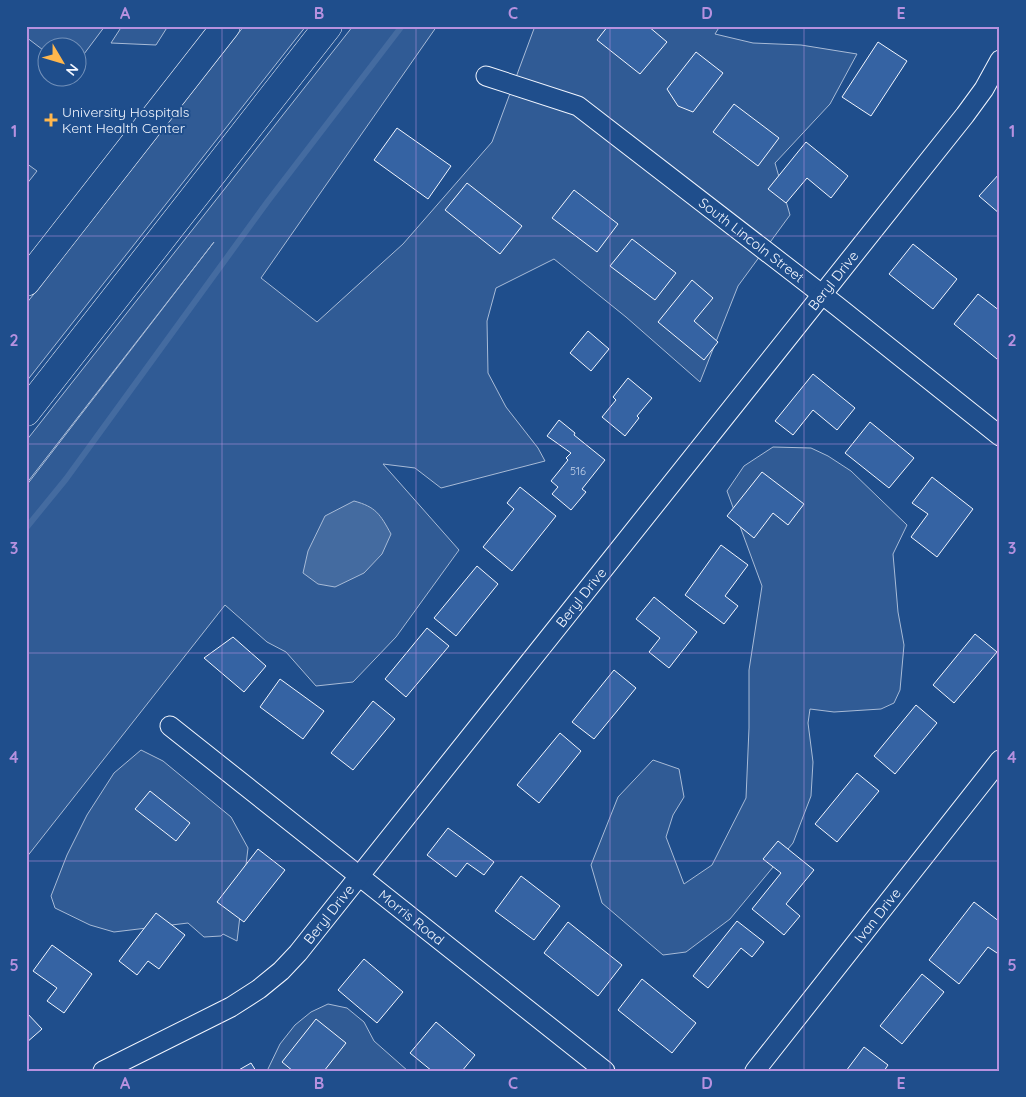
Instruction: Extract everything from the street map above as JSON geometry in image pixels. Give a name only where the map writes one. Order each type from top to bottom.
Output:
[{"type":"main road","points":[[26,282],[226,26]]},
{"type":"main road","points":[[26,412],[328,26]]},
{"type":"street","name":"Beryl Drive","points":[[103,1071],[231,1007],[259,989],[281,971],[298,953],[965,115],[984,89],[1000,60]]},
{"type":"street","name":"South Lincoln Street","points":[[486,76],[578,106],[823,295],[1000,436]]},
{"type":"street","name":"Morris Road","points":[[170,726],[605,1071]]},
{"type":"street","name":"Ivan Drive","points":[[755,1071],[1000,760]]},
{"type":"shaded area","points":[[26,26],[105,26],[88,49],[88,38],[38,38],[38,46],[26,37]]},
{"type":"shaded area","points":[[122,26],[168,26],[156,45],[111,43]]},
{"type":"shaded area","points":[[244,26],[306,26],[26,382],[26,304]]},
{"type":"shaded area","points":[[353,26],[437,26],[261,278],[317,322],[403,244],[492,142],[535,26],[720,26],[715,34],[753,43],[801,45],[857,54],[830,104],[775,163],[790,215],[738,286],[700,382],[626,317],[554,259],[496,288],[487,321],[488,373],[506,407],[538,448],[545,461],[441,488],[415,468],[383,464],[459,550],[396,637],[353,682],[316,686],[286,652],[267,642],[225,605],[26,858],[26,486],[214,242],[26,484],[26,441]]},
{"type":"shaded area","points":[[26,163],[37,171],[26,185]]},
{"type":"shaded area","points":[[773,447],[811,448],[828,456],[851,471],[907,525],[893,554],[898,612],[904,645],[900,690],[894,703],[881,709],[834,712],[810,709],[808,723],[813,762],[811,796],[793,843],[730,919],[686,952],[663,955],[602,903],[591,865],[618,797],[653,760],[679,769],[684,797],[673,815],[666,837],[684,884],[712,865],[746,798],[749,670],[762,586],[727,491],[744,466]]},
{"type":"shaded area","points":[[354,501],[368,506],[377,512],[391,534],[382,554],[364,573],[335,587],[318,584],[303,573],[308,551],[325,516]]},
{"type":"shaded area","points":[[141,750],[163,761],[231,817],[248,848],[237,941],[223,934],[221,936],[204,937],[188,923],[114,932],[90,925],[55,908],[51,896],[67,855],[87,815],[114,773]]},
{"type":"shaded area","points":[[328,1004],[347,1008],[364,1022],[374,1041],[408,1071],[267,1071],[280,1044],[295,1025],[311,1012]]},
{"type":"building","points":[[608,26],[648,26],[667,42],[640,74],[597,40]]},
{"type":"building","points":[[878,42],[907,61],[871,116],[842,97]]},
{"type":"building","points":[[696,52],[723,73],[693,112],[678,106],[667,89]]},
{"type":"building","points":[[734,104],[779,138],[758,166],[713,132]]},
{"type":"building","points":[[397,128],[451,166],[428,199],[374,160]]},
{"type":"building","points":[[806,142],[848,176],[831,198],[807,178],[786,203],[768,189]]},
{"type":"building","points":[[1000,173],[1000,214],[979,196]]},
{"type":"building","points":[[467,183],[522,226],[500,254],[445,210]]},
{"type":"building","points":[[574,190],[618,224],[597,252],[552,218]]},
{"type":"building","points":[[632,239],[676,273],[655,300],[610,266]]},
{"type":"building","points":[[913,244],[957,279],[933,309],[889,274]]},
{"type":"building","points":[[692,280],[713,298],[694,321],[718,342],[704,360],[658,322]]},
{"type":"building","points":[[978,294],[1000,311],[1000,357],[997,359],[954,324]]},
{"type":"building","points":[[588,331],[609,349],[591,371],[570,353]]},
{"type":"building","points":[[813,374],[855,408],[837,430],[813,410],[793,435],[775,421]]},
{"type":"building","points":[[628,378],[652,398],[637,416],[639,418],[625,436],[602,417],[616,400],[613,397]]},
{"type":"building","points":[[559,420],[605,460],[582,489],[586,492],[571,510],[552,494],[558,487],[551,481],[568,460],[566,458],[571,453],[547,436]]},
{"type":"building","points":[[870,422],[914,458],[889,488],[845,453]]},
{"type":"building","points":[[762,472],[804,504],[788,525],[773,513],[754,538],[727,516]]},
{"type":"building","points":[[932,477],[973,509],[937,557],[911,537],[928,514],[912,503]]},
{"type":"building","points":[[520,487],[556,516],[512,571],[483,547],[514,509],[507,503]]},
{"type":"building","points":[[721,545],[748,565],[725,596],[738,606],[724,624],[685,595]]},
{"type":"building","points":[[477,566],[498,584],[456,636],[434,618]]},
{"type":"building","points":[[654,597],[697,632],[669,668],[649,652],[660,638],[636,619]]},
{"type":"building","points":[[427,628],[449,646],[406,697],[385,679]]},
{"type":"building","points":[[975,634],[997,652],[954,703],[933,685]]},
{"type":"building","points":[[233,637],[266,666],[244,692],[204,658]]},
{"type":"building","points":[[614,670],[636,688],[594,739],[572,722]]},
{"type":"building","points":[[280,679],[324,711],[303,739],[260,707]]},
{"type":"building","points":[[373,701],[395,719],[353,770],[331,753]]},
{"type":"building","points":[[916,705],[937,723],[895,774],[874,756]]},
{"type":"building","points":[[560,733],[581,751],[539,803],[517,785]]},
{"type":"building","points":[[857,773],[879,791],[837,842],[815,824]]},
{"type":"building","points":[[150,791],[190,823],[176,841],[135,809]]},
{"type":"building","points":[[448,828],[494,862],[484,875],[467,863],[456,877],[427,855]]},
{"type":"building","points":[[778,841],[814,870],[786,904],[800,916],[784,935],[752,909],[781,873],[763,859]]},
{"type":"building","points":[[258,849],[285,870],[244,922],[217,902]]},
{"type":"building","points":[[521,876],[560,906],[534,940],[495,911]]},
{"type":"building","points":[[974,902],[1000,922],[1000,955],[988,947],[959,984],[929,960]]},
{"type":"building","points":[[156,913],[185,935],[159,969],[148,961],[137,975],[119,961]]},
{"type":"building","points":[[737,921],[764,942],[752,957],[741,948],[708,988],[693,976]]},
{"type":"building","points":[[568,922],[622,965],[598,996],[544,953]]},
{"type":"building","points":[[52,945],[92,974],[64,1013],[47,1001],[57,988],[33,971]]},
{"type":"building","points":[[364,959],[403,992],[377,1023],[338,990]]},
{"type":"building","points":[[922,974],[944,992],[902,1044],[880,1026]]},
{"type":"building","points":[[642,979],[696,1023],[672,1053],[618,1010]]},
{"type":"building","points":[[26,1012],[42,1029],[26,1043]]},
{"type":"building","points":[[316,1019],[346,1043],[324,1071],[293,1071],[282,1062]]},
{"type":"building","points":[[436,1022],[475,1055],[462,1071],[432,1071],[410,1053]]},
{"type":"building","points":[[864,1047],[888,1065],[884,1071],[846,1071]]},
{"type":"building","points":[[251,1063],[256,1071],[237,1071]]},
{"type":"waterway","points":[[26,528],[66,479],[268,201],[402,26]]},
{"type":"place","name":"University Hospitals Kent Health Center","points":[[51,120]]}]
